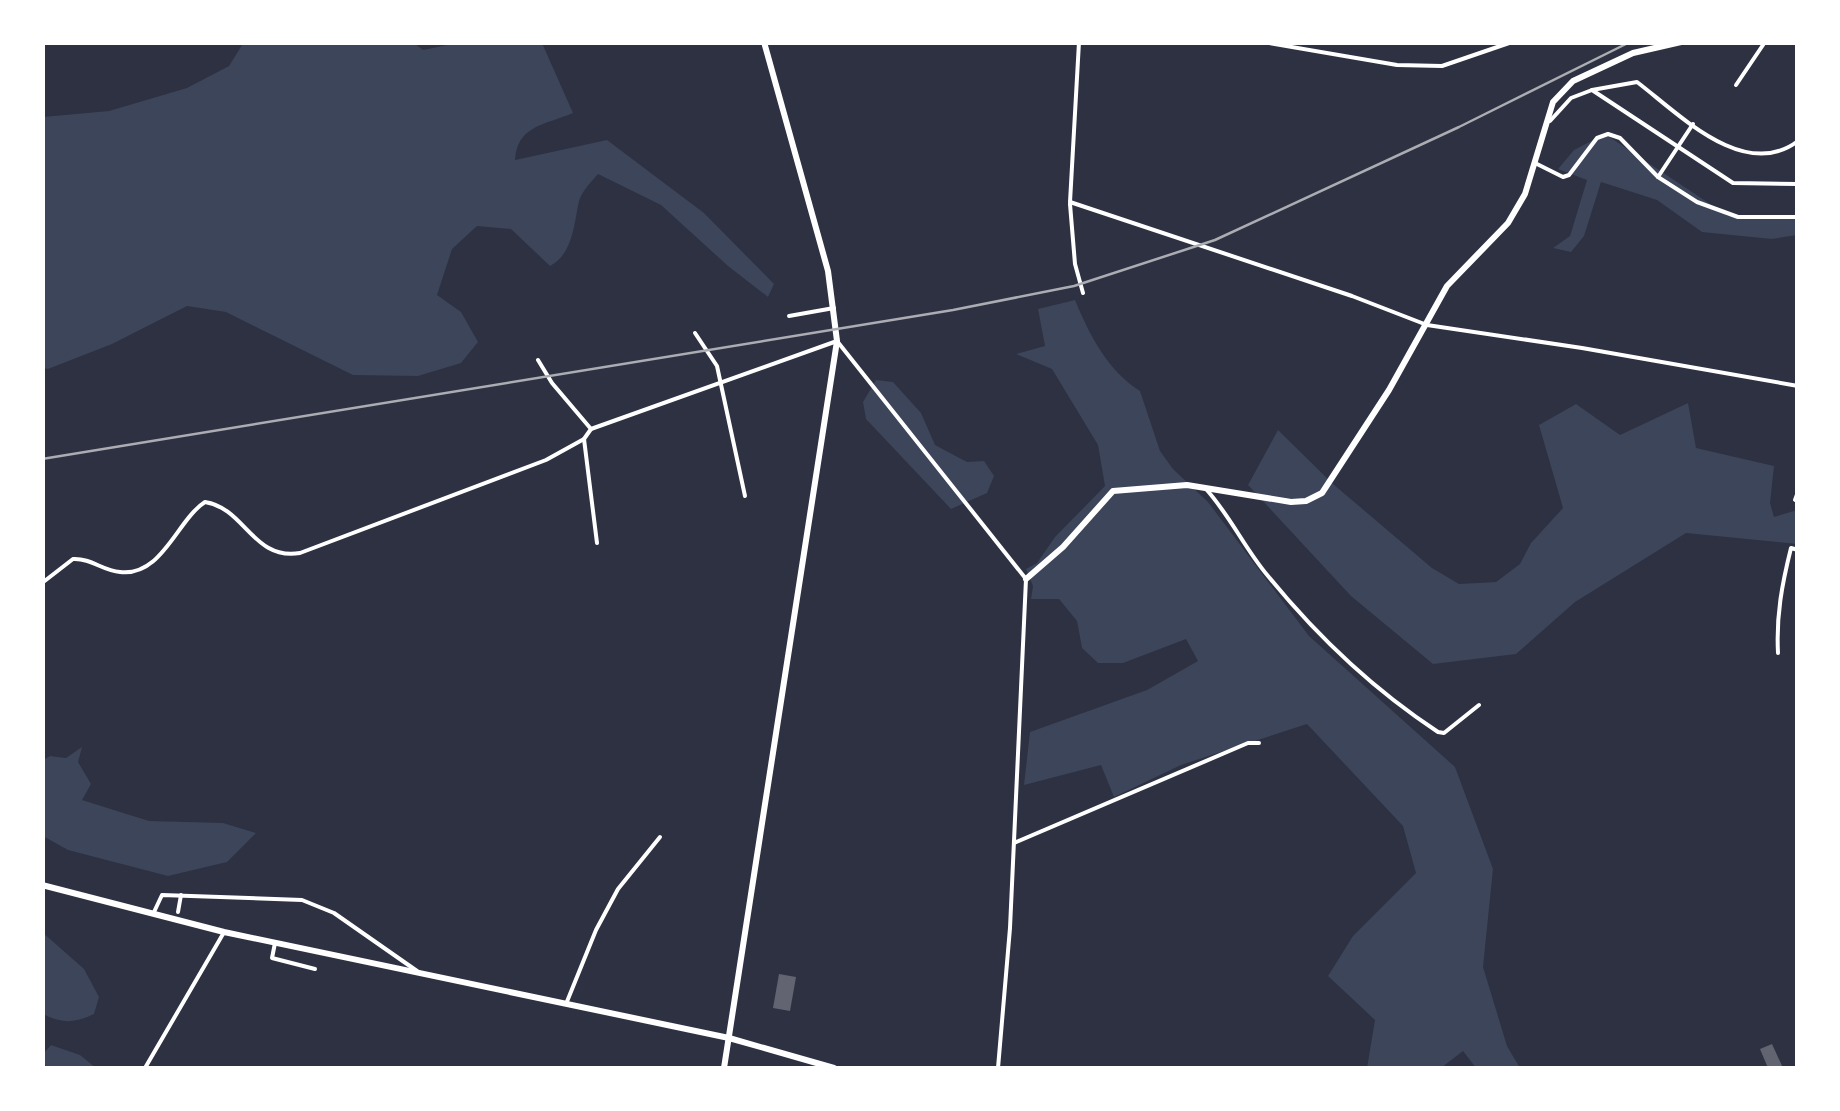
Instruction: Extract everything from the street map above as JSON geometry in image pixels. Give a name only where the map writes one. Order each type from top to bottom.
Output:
[{"type":"main road","points":[[724,1068],[837,341],[828,271],[764,42]]},
{"type":"main road","points":[[1026,580],[1063,547],[1113,491],[1187,485],[1291,502],[1319,496],[1333,480],[1447,286],[1508,223],[1525,194],[1553,102],[1573,81],[1633,53],[1681,42]]},
{"type":"main road","points":[[42,886],[224,932],[730,1038],[834,1068]]},
{"type":"street","points":[[1079,42],[1070,202],[1075,264],[1083,293]]},
{"type":"street","points":[[1263,42],[1397,65],[1442,66],[1512,42]]},
{"type":"street","points":[[1736,86],[1765,42]]},
{"type":"street","points":[[1546,124],[1571,98],[1638,82],[1718,141],[1757,154],[1779,152],[1798,141]]},
{"type":"street","points":[[1592,90],[1733,183],[1798,184]]},
{"type":"street","points":[[1658,177],[1693,124]]},
{"type":"street","points":[[1536,164],[1563,177],[1569,175],[1597,138],[1608,134],[1620,138],[1658,177],[1697,202],[1738,218],[1798,216]]},
{"type":"street","points":[[1070,202],[1427,325],[1798,386]]},
{"type":"street","points":[[790,316],[835,308]]},
{"type":"street","points":[[695,332],[717,366],[745,496]]},
{"type":"street","points":[[42,583],[73,559],[117,572],[145,566],[205,502],[224,510],[261,545],[274,552],[300,553],[492,482],[584,440],[592,428],[837,341],[1026,580],[1014,843],[998,1068]]},
{"type":"street","points":[[538,360],[552,383],[592,428]]},
{"type":"street","points":[[584,440],[597,544]]},
{"type":"street","points":[[1204,487],[1238,528],[1268,576],[1389,699],[1438,732],[1448,730],[1479,705]]},
{"type":"street","points":[[1795,500],[1798,492]]},
{"type":"street","points":[[1778,653],[1776,616],[1780,591],[1790,548],[1798,550]]},
{"type":"street","points":[[1014,843],[1248,744],[1259,743]]},
{"type":"street","points":[[566,1004],[596,930],[618,889],[660,837]]},
{"type":"street","points":[[178,912],[181,895]]},
{"type":"street","points":[[153,914],[159,896],[302,900],[334,913],[426,975]]},
{"type":"street","points":[[146,1068],[224,932]]},
{"type":"street","points":[[275,943],[272,958],[315,969]]},
{"type":"shaded area","points":[[237,43],[414,43],[423,50],[457,43],[542,43],[573,113],[527,133],[515,160],[607,140],[704,213],[774,284],[768,297],[661,205],[598,174],[580,197],[564,254],[550,266],[511,229],[477,226],[452,249],[437,295],[461,312],[478,342],[461,363],[418,376],[353,375],[226,312],[187,306],[112,344],[43,368],[43,117],[109,111],[187,88],[229,66],[242,45]]},
{"type":"shaded area","points":[[1605,134],[1728,216],[1797,219],[1797,235],[1772,239],[1702,232],[1657,200],[1601,182],[1584,236],[1571,252],[1553,248],[1570,236],[1587,180],[1558,169],[1574,150]]},
{"type":"shaded area","points":[[1075,300],[1101,351],[1118,373],[1140,391],[1160,451],[1173,469],[1208,502],[1309,636],[1455,767],[1493,869],[1483,967],[1507,1046],[1520,1068],[1476,1068],[1463,1051],[1441,1068],[1367,1068],[1375,1020],[1328,976],[1353,936],[1416,873],[1403,826],[1307,724],[1181,765],[1114,797],[1101,765],[1024,785],[1030,732],[1147,690],[1198,661],[1186,639],[1123,663],[1098,663],[1082,648],[1077,621],[1059,599],[1031,599],[1033,586],[1026,569],[1037,563],[1055,537],[1105,486],[1098,445],[1052,369],[1016,354],[1045,346],[1038,309]]},
{"type":"shaded area","points":[[876,380],[893,382],[921,413],[935,445],[967,462],[984,461],[994,476],[987,493],[951,509],[866,419],[863,402]]},
{"type":"shaded area","points":[[1688,403],[1696,448],[1774,466],[1770,503],[1774,517],[1797,510],[1797,544],[1686,533],[1575,602],[1516,654],[1433,664],[1351,596],[1248,485],[1278,430],[1333,484],[1432,568],[1459,584],[1496,582],[1520,564],[1531,543],[1563,508],[1539,425],[1576,404],[1620,435]]},
{"type":"shaded area","points":[[82,747],[78,762],[91,784],[82,800],[149,821],[223,823],[256,833],[227,862],[168,876],[68,850],[43,836],[43,760],[50,756],[66,758]]},
{"type":"shaded area","points":[[42,932],[84,969],[99,997],[94,1014],[68,1021],[43,1014]]},
{"type":"shaded area","points":[[51,1045],[80,1055],[96,1068],[46,1068],[43,1054]]},
{"type":"building","points":[[779,974],[796,977],[790,1011],[773,1008]]},
{"type":"building","points":[[1772,1044],[1783,1068],[1768,1068],[1760,1049]]},
{"type":"railway","points":[[42,459],[953,310],[1074,286],[1215,240],[1459,127],[1630,42]]}]
